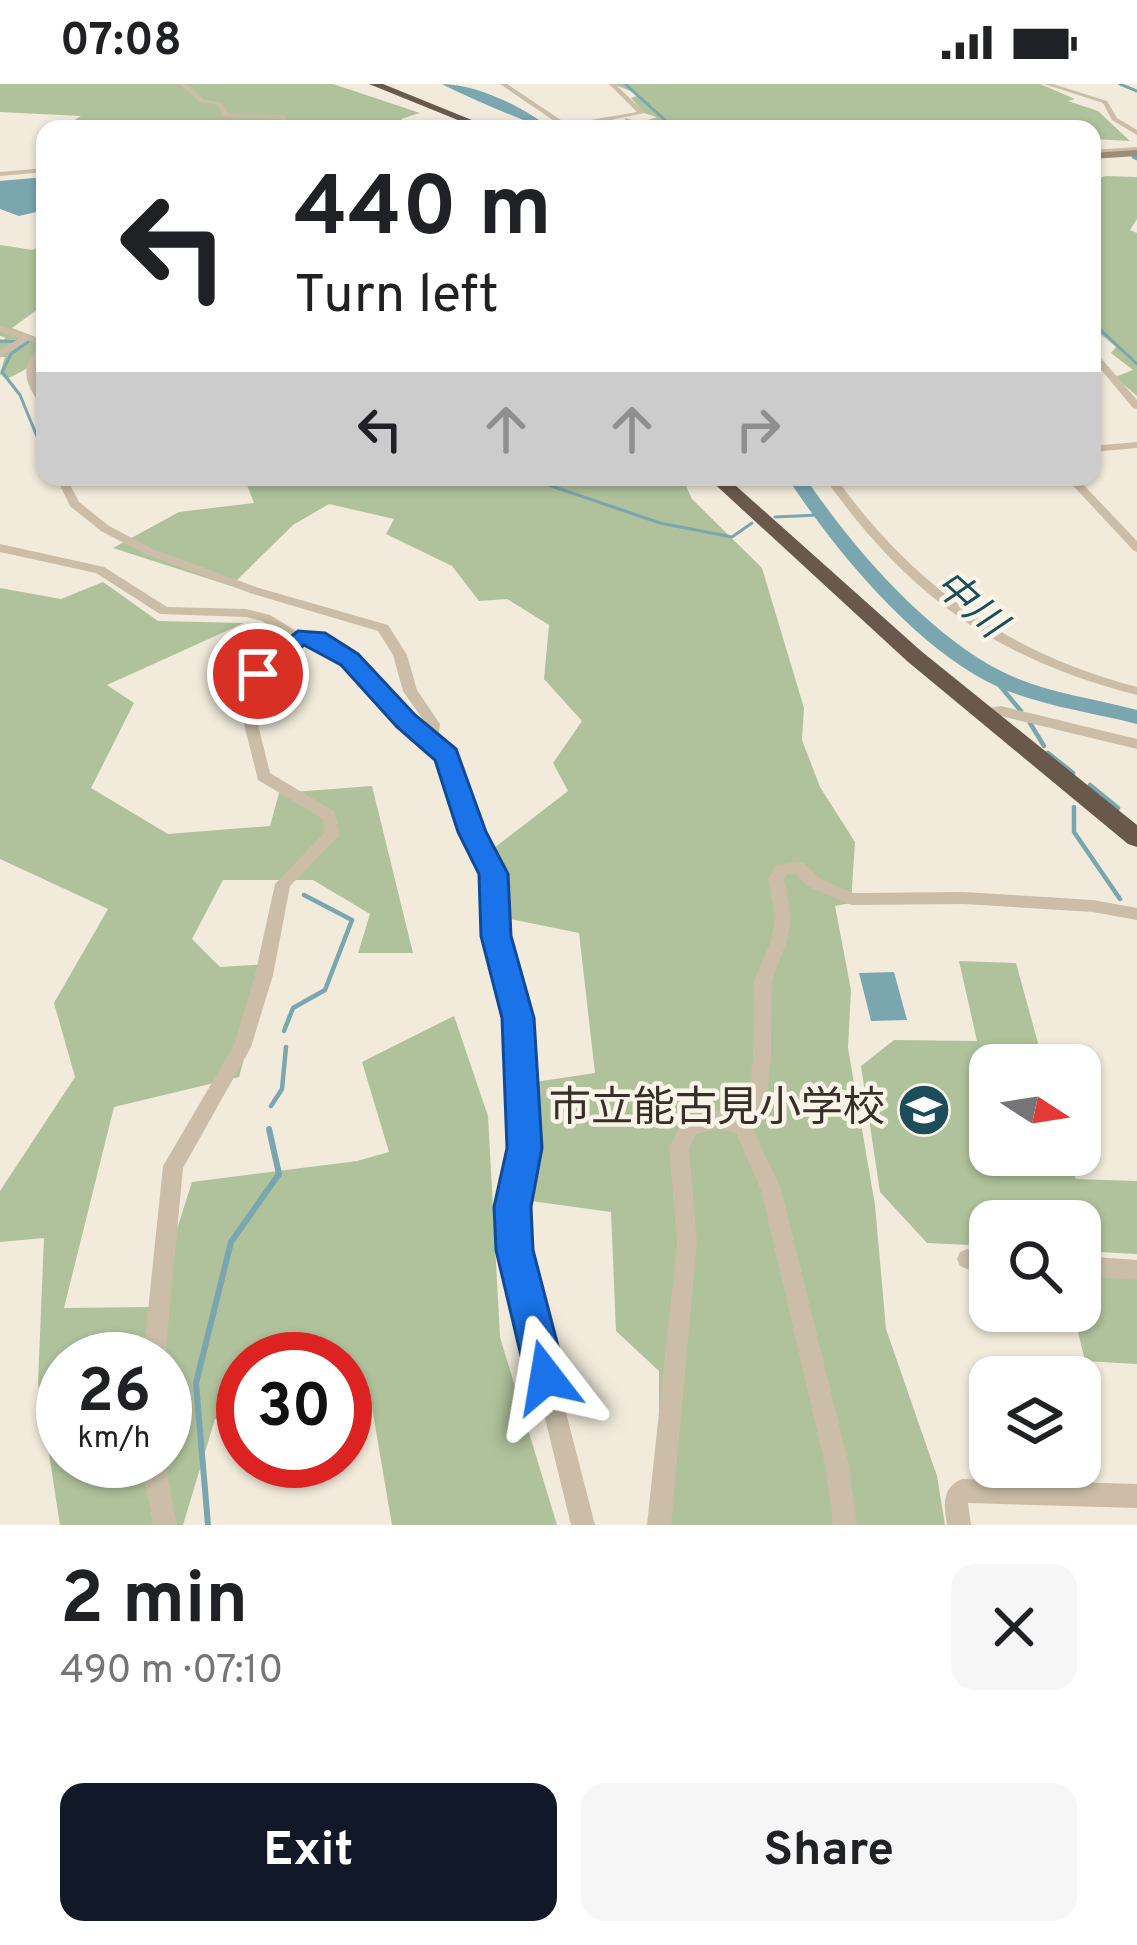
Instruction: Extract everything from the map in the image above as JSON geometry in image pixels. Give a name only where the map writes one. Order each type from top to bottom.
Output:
[{"type":"highway","points":[[374,84],[465,120]]},
{"type":"highway","points":[[726,486],[984,713],[1137,838]]},
{"type":"main road","points":[[1101,153],[1137,151]]},
{"type":"street","points":[[182,84],[202,101],[223,105],[225,116],[282,120]]},
{"type":"street","points":[[502,84],[556,120]]},
{"type":"street","points":[[612,84],[642,111],[623,120]]},
{"type":"street","points":[[1047,84],[1105,102],[1114,119],[1136,132]]},
{"type":"street","points":[[1069,90],[1086,84]]},
{"type":"street","points":[[0,162],[18,170]]},
{"type":"street","points":[[0,174],[36,170]]},
{"type":"street","points":[[0,329],[24,341],[36,341]]},
{"type":"street","points":[[0,354],[24,341]]},
{"type":"street","points":[[36,355],[28,377],[36,390]]},
{"type":"street","points":[[1101,364],[1137,406]]},
{"type":"street","points":[[1101,447],[1137,445]]},
{"type":"street","points":[[62,486],[87,517],[129,544],[383,628],[400,655],[410,691],[433,724],[431,740]]},
{"type":"street","points":[[835,486],[856,518],[952,608],[1053,664],[1137,691]]},
{"type":"street","points":[[1078,486],[1137,548]]},
{"type":"street","points":[[0,548],[100,570],[164,611],[246,614],[266,618],[298,638],[316,638],[349,660],[406,721],[446,755],[472,832],[493,874],[496,936],[518,1018],[524,1148],[513,1207],[514,1250],[583,1525]]},
{"type":"street","points":[[157,1332],[173,1166],[242,1047],[284,884],[332,835],[330,816],[263,776],[243,708],[247,688],[298,638]]},
{"type":"street","points":[[984,713],[1001,711],[1137,744]]},
{"type":"street","points":[[659,1525],[687,1243],[680,1147],[683,1134],[700,1122],[742,1126],[756,1114],[763,980],[779,941],[783,917],[776,879],[782,869],[800,868],[815,883],[852,899],[964,898],[1093,906],[1137,914]]},
{"type":"street","points":[[742,1126],[771,1189],[836,1465],[845,1525]]},
{"type":"street","points":[[1101,1267],[1137,1270]]},
{"type":"street","points":[[158,1488],[166,1525]]},
{"type":"street","points":[[958,1525],[955,1501],[962,1491],[1137,1496]]},
{"type":"green space","points":[[0,84],[333,84],[420,113],[402,120],[74,120],[81,116],[0,112]]},
{"type":"green space","points":[[613,84],[1040,84],[1098,111],[1130,141],[1101,139],[1101,120],[648,120],[657,117],[644,113],[631,98],[640,95]]},
{"type":"green space","points":[[1101,177],[1137,177],[1137,219],[1130,230],[1137,233],[1137,396],[1115,377],[1133,370],[1111,353],[1116,347],[1101,334]]},
{"type":"green space","points":[[0,245],[36,248],[36,311],[12,328],[36,337],[36,358],[28,368],[7,379],[0,374],[5,357],[0,357],[0,342],[6,338],[0,336]]},
{"type":"green space","points":[[247,486],[686,486],[692,499],[762,568],[804,708],[802,740],[820,787],[855,842],[851,903],[835,906],[851,990],[848,1048],[875,1205],[886,1329],[937,1476],[945,1525],[659,1525],[659,1371],[616,1331],[611,1212],[531,1201],[529,1083],[595,1073],[579,933],[510,919],[494,848],[568,791],[553,763],[582,721],[544,679],[549,625],[507,599],[479,601],[452,566],[386,534],[394,519],[329,504],[293,525],[231,586],[113,548],[179,512],[254,503]]},
{"type":"green space","points":[[103,582],[158,621],[244,623],[107,685],[134,703],[91,788],[168,834],[270,826],[279,793],[372,786],[413,953],[358,953],[370,914],[313,880],[223,880],[192,939],[220,967],[270,964],[239,1077],[114,1107],[64,1308],[152,1307],[192,1182],[357,1161],[389,1152],[362,1062],[454,1016],[488,1116],[500,1337],[557,1525],[392,1525],[372,1408],[372,1332],[216,1332],[216,1419],[183,1525],[60,1525],[54,1488],[192,1488],[192,1332],[40,1332],[44,1238],[0,1242],[0,1191],[75,1077],[54,1003],[108,909],[0,859],[0,588],[61,599]]},
{"type":"green space","points":[[959,961],[1016,963],[1038,1044],[969,1044],[969,1176],[1137,1181],[1137,1254],[1101,1252],[1101,1200],[969,1200],[969,1245],[927,1243],[880,1192],[861,1066],[894,1040],[977,1041]]},
{"type":"green space","points":[[1101,1272],[1137,1275],[1137,1364],[1084,1356],[1078,1332],[1101,1332]]},
{"type":"water","points":[[36,178],[36,212],[19,216],[0,209],[0,181]]},
{"type":"water","points":[[894,972],[907,1020],[871,1021],[859,973]]},
{"type":"waterway","name":"中川","points":[[447,84],[532,120]]},
{"type":"waterway","points":[[625,84],[665,120]]},
{"type":"waterway","points":[[1120,84],[1137,91]]},
{"type":"waterway","points":[[1137,157],[1133,157],[1137,159]]},
{"type":"waterway","points":[[1101,330],[1137,364]]},
{"type":"waterway","points":[[0,341],[28,342],[11,354],[2,372],[20,395],[36,434]]},
{"type":"waterway","points":[[551,486],[660,523],[732,537],[752,523]]},
{"type":"waterway","name":"中川","points":[[802,486],[885,586],[970,662],[1027,689],[1137,717]]},
{"type":"waterway","points":[[775,517],[818,515]]},
{"type":"waterway","points":[[991,675],[1021,711]]},
{"type":"waterway","points":[[1030,723],[1044,746]]},
{"type":"waterway","points":[[1048,753],[1073,773]]},
{"type":"waterway","points":[[1090,785],[1118,808]]},
{"type":"waterway","points":[[1074,807],[1074,832],[1120,899]]},
{"type":"waterway","points":[[284,1031],[293,1008],[325,990],[352,920],[304,895]]},
{"type":"waterway","points":[[271,1106],[282,1089],[286,1047]]},
{"type":"waterway","points":[[208,1525],[196,1383],[231,1242],[279,1174],[269,1129]]},
{"type":"place","name":"市立能古見小学校","points":[[924,1110]]},
{"type":"route","points":[[258,674],[289,651],[298,638],[316,638],[349,660],[390,706],[446,755],[472,832],[487,855],[493,874],[496,936],[518,1018],[524,1148],[513,1207],[514,1250],[546,1377]]}]
